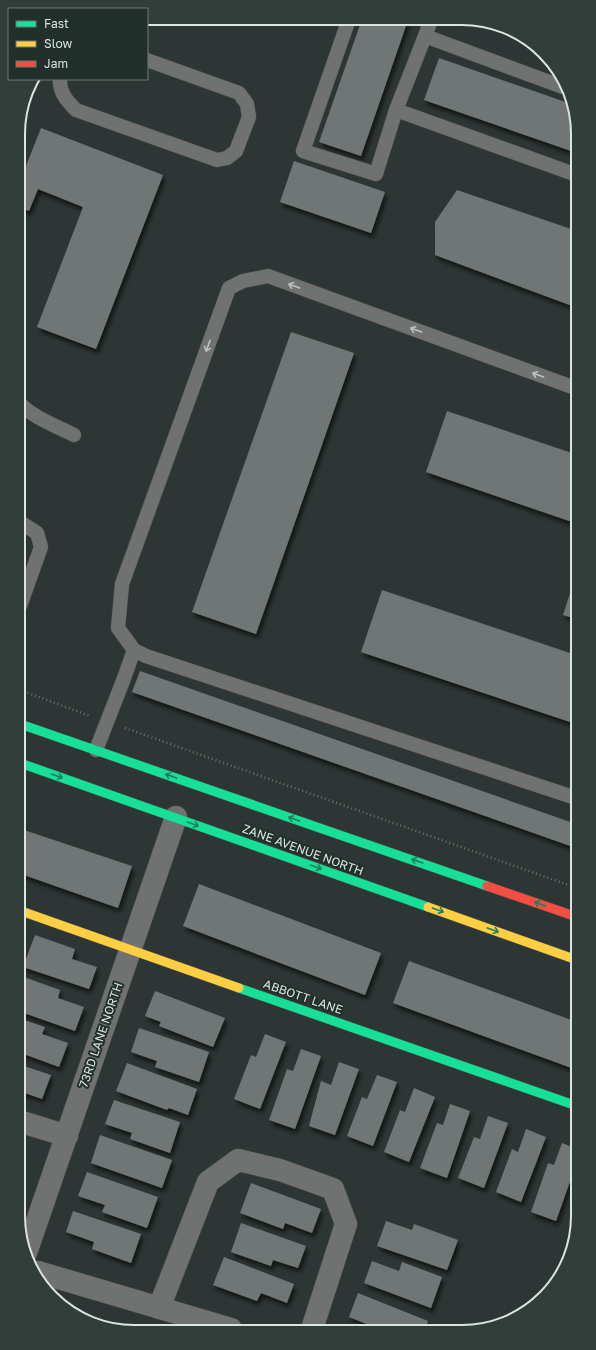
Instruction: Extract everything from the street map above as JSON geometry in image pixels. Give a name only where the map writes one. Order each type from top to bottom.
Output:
[{"type":"street","points":[[25,726],[571,915]]},
{"type":"street","name":"ZANE AVENUE NORTH","points":[[25,765],[571,958]]},
{"type":"street","name":"73RD LANE NORTH","points":[[29,1244],[176,817]]},
{"type":"street","name":"ABBOTT LANE","points":[[25,912],[571,1104]]},
{"type":"street","points":[[25,1123],[67,1136]]},
{"type":"street","points":[[159,1308],[208,1182],[238,1160],[280,1170],[334,1189],[346,1224],[313,1325]]},
{"type":"street","points":[[41,1273],[159,1308],[180,1322],[202,1325]]},
{"type":"lane","points":[[347,25],[303,151],[376,174],[396,110],[429,25]]},
{"type":"lane","points":[[425,36],[559,86]]},
{"type":"lane","points":[[60,80],[59,85],[66,100],[76,110],[217,160],[227,158],[236,151],[250,117],[247,104],[239,93],[148,60]]},
{"type":"lane","points":[[396,110],[571,173]]},
{"type":"lane","points":[[571,387],[268,276],[243,281],[229,288],[122,584],[118,628],[134,650],[146,656],[571,796]]},
{"type":"lane","points":[[25,408],[44,420],[74,435]]},
{"type":"lane","points":[[25,525],[37,533],[41,547],[25,592]]},
{"type":"lane","points":[[96,750],[124,682],[134,650]]},
{"type":"path","points":[[25,692],[571,886]]},
{"type":"building","points":[[360,25],[406,25],[361,156],[319,142]]},
{"type":"building","points":[[439,58],[566,102],[570,120],[571,151],[424,100]]},
{"type":"building","points":[[41,128],[163,175],[96,349],[37,327],[83,207],[38,189],[29,211],[25,209],[25,168]]},
{"type":"building","points":[[294,161],[385,192],[371,233],[280,202]]},
{"type":"building","points":[[457,190],[571,229],[571,306],[435,255],[435,222]]},
{"type":"building","points":[[291,332],[354,353],[256,634],[192,612]]},
{"type":"building","points":[[447,411],[571,453],[571,522],[426,472]]},
{"type":"building","points":[[382,590],[571,653],[571,722],[361,652]]},
{"type":"building","points":[[571,590],[571,617],[563,615]]},
{"type":"building","points":[[140,671],[571,822],[571,846],[132,692]]},
{"type":"building","points":[[25,830],[132,866],[118,908],[25,875]]},
{"type":"building","points":[[199,884],[381,953],[365,995],[183,926]]},
{"type":"building","points":[[35,935],[75,949],[72,959],[97,967],[89,989],[25,968],[25,962]]},
{"type":"building","points":[[409,961],[571,1020],[571,1068],[393,1003]]},
{"type":"building","points":[[25,977],[60,990],[58,998],[84,1007],[75,1031],[25,1013]]},
{"type":"building","points":[[155,991],[225,1018],[213,1047],[159,1026],[161,1022],[145,1016]]},
{"type":"building","points":[[25,1020],[45,1027],[42,1034],[68,1043],[59,1067],[25,1054]]},
{"type":"building","points":[[139,1028],[209,1052],[199,1082],[155,1067],[157,1061],[131,1052]]},
{"type":"building","points":[[265,1034],[286,1042],[260,1109],[234,1099],[251,1055],[256,1057]]},
{"type":"building","points":[[301,1049],[321,1056],[295,1129],[269,1120],[287,1069],[293,1071]]},
{"type":"building","points":[[339,1062],[359,1069],[335,1135],[309,1126],[321,1081],[331,1085]]},
{"type":"building","points":[[127,1063],[197,1089],[188,1115],[169,1108],[167,1110],[116,1091]]},
{"type":"building","points":[[25,1066],[51,1075],[42,1099],[25,1093]]},
{"type":"building","points":[[377,1075],[397,1082],[373,1146],[347,1136],[362,1097],[367,1099]]},
{"type":"building","points":[[414,1088],[435,1097],[409,1162],[384,1152],[400,1110],[405,1112]]},
{"type":"building","points":[[114,1100],[180,1122],[170,1153],[130,1139],[132,1133],[105,1124]]},
{"type":"building","points":[[450,1104],[470,1111],[447,1178],[420,1168],[437,1123],[443,1125]]},
{"type":"building","points":[[488,1116],[508,1123],[484,1188],[458,1178],[474,1137],[480,1139]]},
{"type":"building","points":[[526,1129],[546,1137],[521,1202],[496,1192],[512,1149],[518,1152]]},
{"type":"building","points":[[100,1135],[172,1160],[162,1188],[91,1163]]},
{"type":"building","points":[[562,1143],[571,1147],[571,1179],[556,1221],[531,1212],[548,1163],[554,1165]]},
{"type":"building","points":[[87,1172],[158,1197],[147,1228],[102,1212],[105,1205],[78,1196]]},
{"type":"building","points":[[251,1183],[321,1209],[312,1233],[285,1223],[283,1229],[240,1213]]},
{"type":"building","points":[[73,1211],[141,1234],[131,1263],[92,1249],[94,1242],[66,1232]]},
{"type":"building","points":[[386,1221],[412,1230],[414,1224],[458,1240],[447,1270],[377,1246]]},
{"type":"building","points":[[241,1223],[306,1246],[298,1268],[273,1260],[271,1266],[231,1252]]},
{"type":"building","points":[[224,1257],[294,1284],[287,1303],[261,1293],[257,1301],[213,1285]]},
{"type":"building","points":[[372,1261],[399,1271],[402,1262],[442,1277],[431,1308],[364,1283]]},
{"type":"building","points":[[358,1293],[428,1321],[427,1325],[369,1325],[349,1317]]},
{"type":"traffic: fast","points":[[25,726],[487,886]]},
{"type":"traffic: fast","points":[[25,765],[428,907]]},
{"type":"traffic: fast","points":[[239,988],[571,1104]]},
{"type":"traffic: slow","points":[[428,907],[571,958]]},
{"type":"traffic: slow","points":[[25,912],[239,988]]},
{"type":"traffic: jam","points":[[487,886],[571,915]]}]
